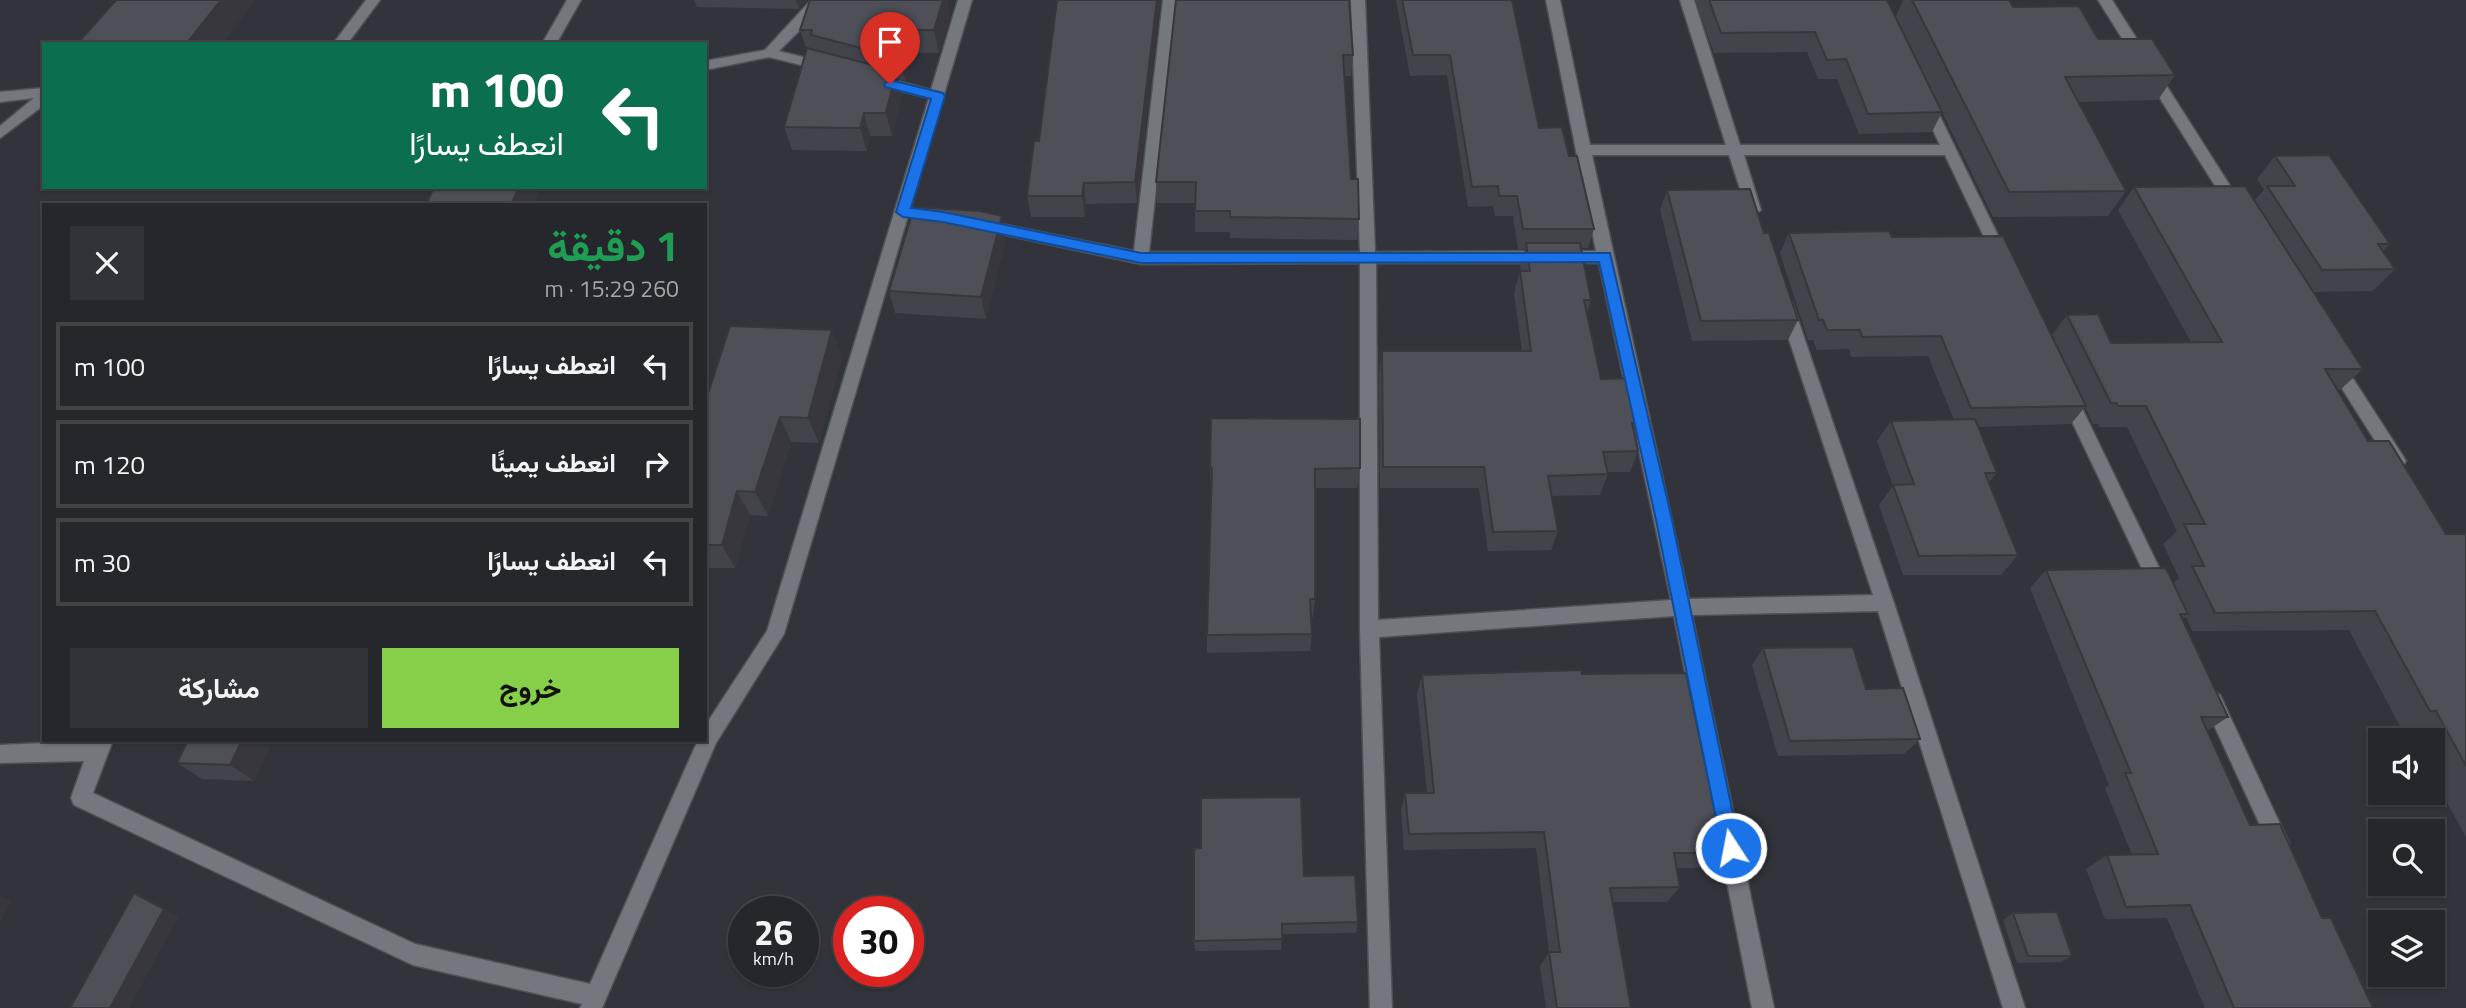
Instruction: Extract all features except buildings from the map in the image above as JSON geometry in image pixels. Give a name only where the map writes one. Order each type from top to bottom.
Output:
[{"type":"street","points":[[342,42],[373,0]]},
{"type":"street","points":[[551,42],[574,0]]},
{"type":"street","points":[[769,53],[816,6],[818,0]]},
{"type":"street","points":[[707,742],[775,634],[908,213],[965,0]]},
{"type":"street","points":[[1141,258],[1170,0]]},
{"type":"street","points":[[1358,0],[1368,257],[1369,629],[1381,1008]]},
{"type":"street","points":[[1553,0],[1605,257],[1682,607],[1763,1008]]},
{"type":"street","points":[[2105,0],[2245,221]]},
{"type":"street","points":[[1689,3],[1760,227]]},
{"type":"street","points":[[707,66],[769,53],[834,69]]},
{"type":"street","points":[[860,76],[938,96]]},
{"type":"street","points":[[1920,87],[2010,274]]},
{"type":"street","points":[[0,97],[42,95]]},
{"type":"street","points":[[0,133],[42,97]]},
{"type":"street","points":[[1584,150],[1949,150]]},
{"type":"street","points":[[964,221],[1141,258],[1605,257]]},
{"type":"street","points":[[1782,292],[1885,603],[2014,1008]]},
{"type":"street","points":[[2326,349],[2407,477]]},
{"type":"street","points":[[2058,374],[2171,611]]},
{"type":"street","points":[[1369,629],[1682,607],[1885,603]]},
{"type":"street","points":[[2205,685],[2286,859]]},
{"type":"street","points":[[0,754],[100,746],[81,798],[413,954],[594,1002],[707,742]]},
{"type":"route","points":[[890,84],[938,96],[903,212],[943,217],[1141,258],[1605,257],[1664,520],[1731,848]]}]
